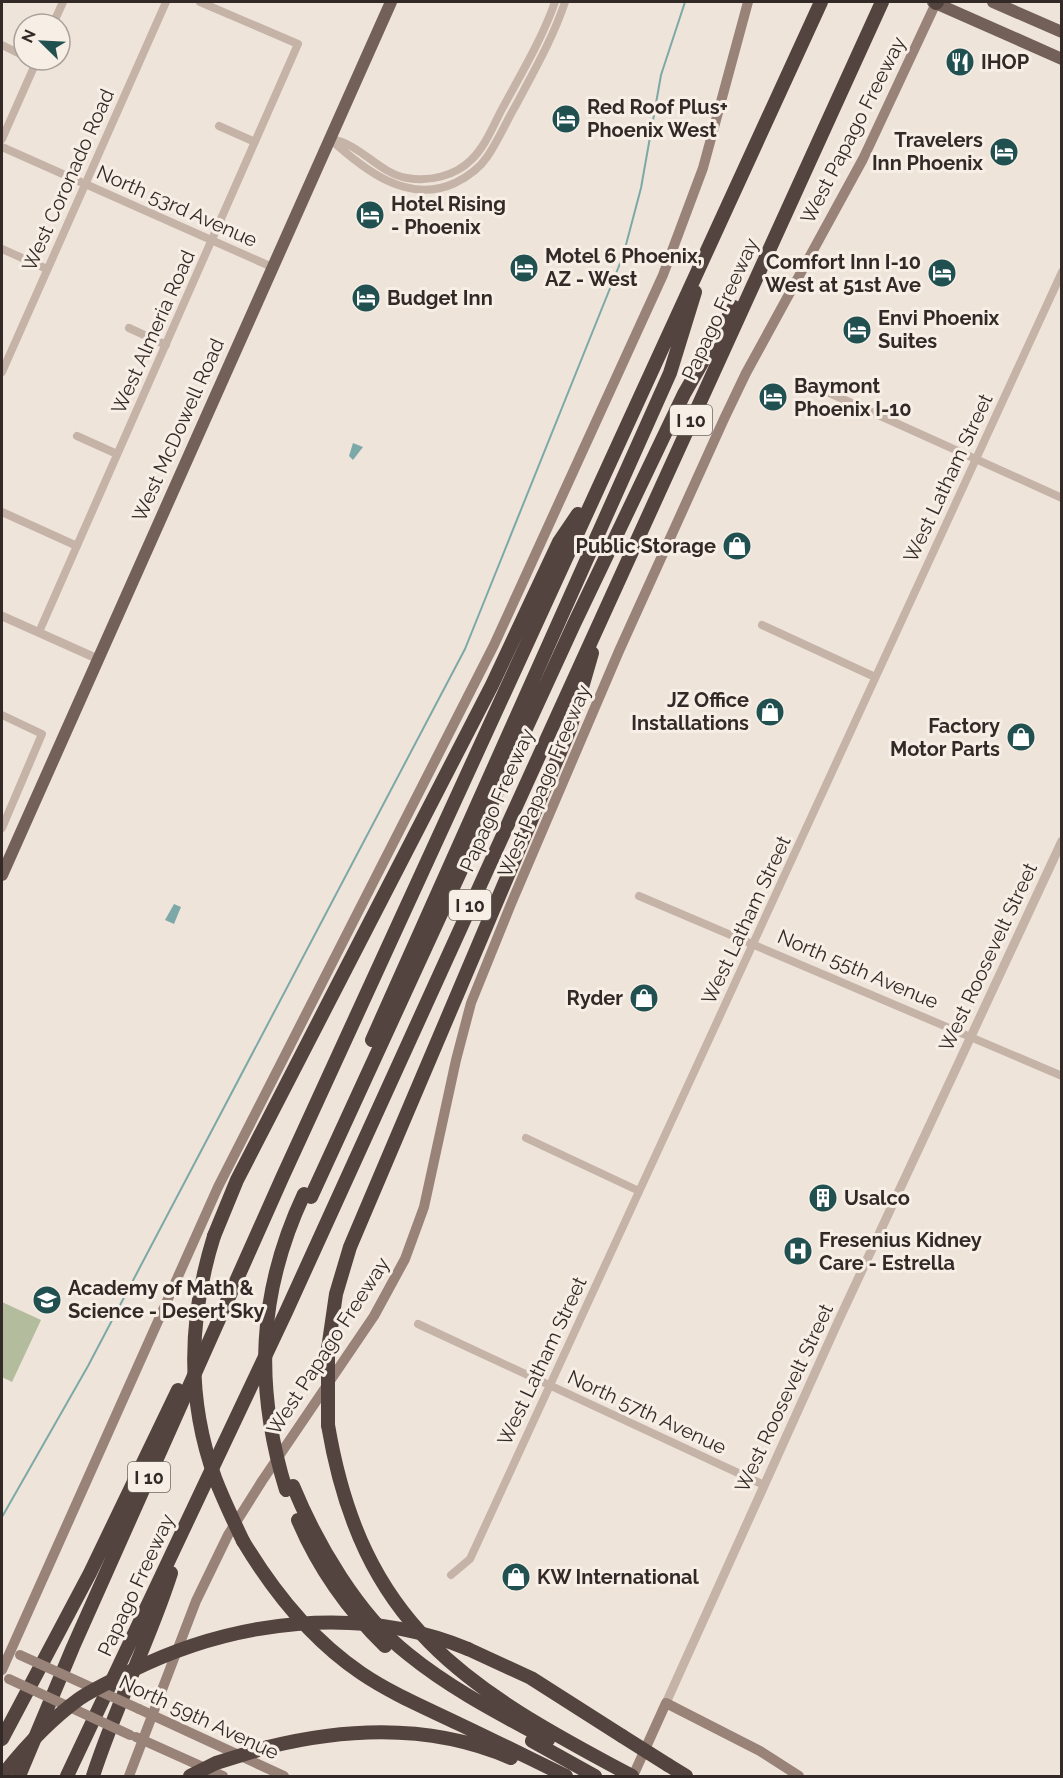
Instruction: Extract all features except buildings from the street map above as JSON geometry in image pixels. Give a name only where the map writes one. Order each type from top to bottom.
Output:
[{"type":"highway","name":"Papago Freeway","points":[[19,1776],[78,1636],[282,1178],[822,2]]},
{"type":"highway","name":"Papago Freeway","points":[[68,1776],[286,1312],[882,2]]},
{"type":"highway","points":[[307,1195],[684,394],[777,232]]},
{"type":"highway","points":[[632,1776],[606,1772],[469,1697],[406,1653],[367,1612],[335,1567],[289,1488],[273,1389],[274,1324],[291,1248],[307,1195],[670,373],[710,242]]},
{"type":"highway","points":[[567,1776],[426,1709],[361,1673],[324,1643],[294,1613],[260,1569],[243,1541],[215,1479],[204,1444],[193,1359],[199,1291],[214,1236],[232,1189],[492,685],[559,542],[602,477]]},
{"type":"highway","points":[[605,607],[570,729],[350,1247],[336,1294],[328,1348],[328,1425],[341,1486],[363,1547],[386,1588],[426,1641],[486,1692],[606,1772]]},
{"type":"highway","points":[[2,1739],[90,1573],[282,1178]]},
{"type":"highway","points":[[93,1776],[116,1709],[159,1610],[188,1519]]},
{"type":"highway","points":[[2,1776],[48,1725],[79,1699],[160,1656],[218,1637],[276,1626],[349,1623],[422,1634],[468,1649],[531,1678],[686,1776]]},
{"type":"highway","points":[[190,1776],[216,1763],[268,1747],[346,1732],[422,1734],[479,1745],[548,1776]]},
{"type":"main road","name":"West McDowell Road","points":[[2,875],[391,2]]},
{"type":"main road","points":[[2,1670],[218,1187],[494,645],[653,296],[682,229],[703,168],[748,2]]},
{"type":"main road","points":[[935,2],[1062,58]]},
{"type":"main road","name":"West Papago Freeway","points":[[129,1776],[196,1601],[228,1535],[262,1480],[374,1316],[405,1259],[424,1206],[471,1003],[519,884],[619,651],[724,419],[863,159],[935,2]]},
{"type":"main road","points":[[993,2],[1062,32]]},
{"type":"main road","name":"North 59th Avenue","points":[[11,1651],[284,1776]]},
{"type":"main road","points":[[5,1678],[223,1776]]},
{"type":"main road","points":[[666,1703],[760,1751],[799,1776]]},
{"type":"main road","name":"West Roosevelt Street","points":[[632,1776],[666,1703]]},
{"type":"street","name":"West Coronado Road","points":[[2,372],[166,2]]},
{"type":"street","name":"West Almeria Road","points":[[39,632],[298,44],[200,2]]},
{"type":"street","points":[[329,138],[348,143],[395,174],[429,180],[462,168],[480,149],[535,48],[555,2]]},
{"type":"street","points":[[329,138],[386,181],[405,188],[441,188],[465,178],[486,158],[545,51],[565,2]]},
{"type":"street","points":[[2,139],[31,72]]},
{"type":"street","points":[[219,126],[255,142]]},
{"type":"street","name":"North 53rd Avenue","points":[[2,147],[272,267]]},
{"type":"street","points":[[2,249],[47,269]]},
{"type":"street","name":"West Latham Street","points":[[451,1575],[470,1559],[1062,272]]},
{"type":"street","points":[[129,328],[166,345]]},
{"type":"street","points":[[825,391],[1062,498]]},
{"type":"street","points":[[77,436],[117,454]]},
{"type":"street","points":[[2,512],[77,546]]},
{"type":"street","points":[[2,616],[98,659]]},
{"type":"street","points":[[762,625],[875,677]]},
{"type":"street","points":[[2,715],[42,734],[2,828]]},
{"type":"street","name":"West Roosevelt Street","points":[[666,1703],[764,1485],[1062,841]]},
{"type":"street","name":"North 55th Avenue","points":[[639,896],[1062,1076]]},
{"type":"street","points":[[526,1138],[639,1191]]},
{"type":"street","name":"North 57th Avenue","points":[[418,1324],[764,1485]]},
{"type":"green space","points":[[2,1302],[41,1320],[12,1382],[2,1377]]},
{"type":"water","points":[[353,443],[363,447],[353,460],[349,456]]},
{"type":"water","points":[[174,904],[181,907],[174,924],[165,920]]},
{"type":"waterway","points":[[2,1517],[88,1366],[465,649],[623,256],[641,188],[661,75],[685,2]]},
{"type":"place","name":"IHOP","points":[[960,62]]},
{"type":"place","name":"Red Roof Plus+ Phoenix West","points":[[566,119]]},
{"type":"place","name":"Travelers Inn Phoenix","points":[[1004,152]]},
{"type":"place","name":"Hotel Rising - Phoenix","points":[[370,215]]},
{"type":"place","name":"Motel 6 Phoenix, AZ - West","points":[[524,268]]},
{"type":"place","name":"Comfort Inn I-10 West at 51st Ave","points":[[942,273]]},
{"type":"place","name":"Budget Inn","points":[[366,298]]},
{"type":"place","name":"Envi Phoenix Suites","points":[[857,330]]},
{"type":"place","name":"Baymont Phoenix I-10","points":[[773,397]]},
{"type":"place","name":"Public Storage","points":[[737,546]]},
{"type":"place","name":"JZ Office Installations","points":[[770,712]]},
{"type":"place","name":"Factory Motor Parts","points":[[1021,737]]},
{"type":"place","name":"Ryder","points":[[644,998]]},
{"type":"place","name":"Usalco","points":[[823,1198]]},
{"type":"place","name":"Fresenius Kidney Care - Estrella","points":[[798,1251]]},
{"type":"place","name":"Academy of Math & Science - Desert Sky","points":[[47,1300]]},
{"type":"place","name":"KW International","points":[[516,1577]]}]
